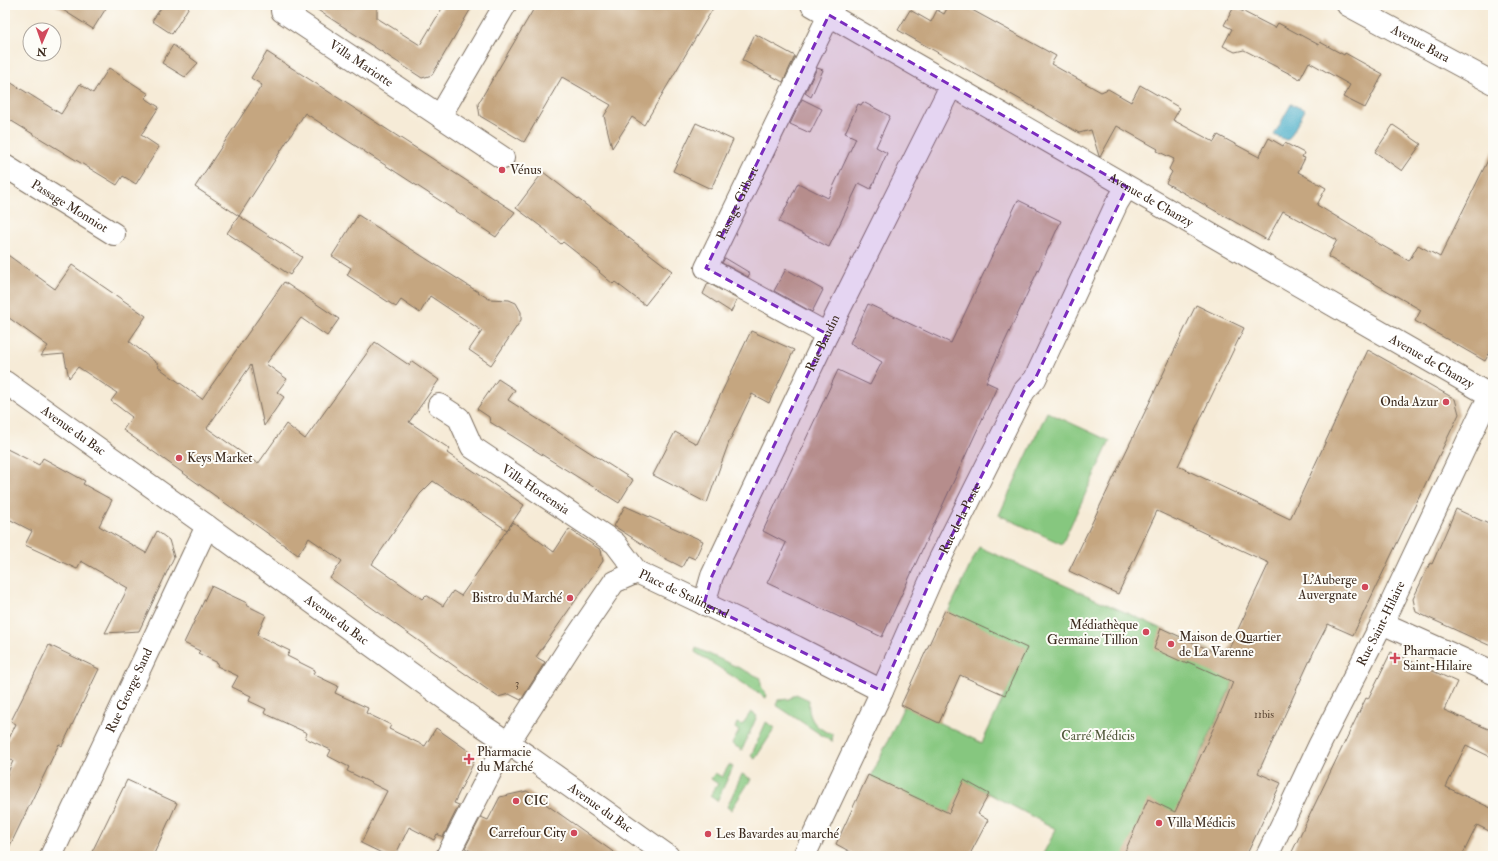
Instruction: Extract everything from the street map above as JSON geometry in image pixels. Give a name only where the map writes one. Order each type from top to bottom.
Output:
[{"type":"street","points":[[440,116],[505,5]]},
{"type":"street","name":"Avenue Bara","points":[[1348,5],[1493,83]]},
{"type":"street","name":"Villa Mariotte","points":[[286,8],[440,116],[503,158]]},
{"type":"street","name":"Avenue de Chanzy","points":[[825,8],[951,86],[1492,394]]},
{"type":"street","name":"Passage Gilbert","points":[[825,8],[706,268],[827,334]]},
{"type":"street","name":"Rue Baudin","points":[[704,604],[712,576],[827,334],[951,86]]},
{"type":"street","name":"Passage Monniot","points":[[5,166],[114,234]]},
{"type":"street","name":"Rue de la Poste","points":[[804,856],[882,691],[939,561],[1024,391],[1035,379],[1117,203],[1127,187]]},
{"type":"street","name":"Avenue du Bac","points":[[5,382],[668,856]]},
{"type":"street","name":"Rue Saint-Hilaire","points":[[1267,856],[1320,744],[1382,623],[1492,394]]},
{"type":"street","name":"Villa Hortensia","points":[[439,406],[459,418],[472,447],[615,543],[638,572]]},
{"type":"street","name":"Rue George Sand","points":[[51,856],[208,526]]},
{"type":"street","name":"Place de Stalingrad","points":[[446,856],[494,765],[569,648],[614,582],[638,572],[796,647],[882,691]]},
{"type":"street","points":[[1382,623],[1493,673]]},
{"type":"highlighted area","points":[[829,15],[1127,187],[1035,379],[1024,391],[939,561],[882,691],[704,604],[712,576],[827,334],[706,268]]},
{"type":"green space","points":[[1047,412],[1110,441],[1062,544],[999,515]]},
{"type":"green space","name":"Carré Médicis","points":[[979,547],[1241,664],[1187,786],[1191,856],[1042,856],[1056,829],[965,781],[949,813],[871,777],[904,706],[982,743],[1026,649],[948,612]]},
{"type":"green space","points":[[696,648],[761,678],[762,687],[767,695],[766,698],[695,652]]},
{"type":"green space","points":[[796,694],[809,700],[811,718],[817,726],[833,734],[832,742],[776,705],[778,700],[789,699]]},
{"type":"green space","points":[[751,712],[757,716],[742,750],[732,744],[739,731],[735,728],[737,723],[742,725]]},
{"type":"green space","points":[[766,722],[775,728],[755,759],[751,756]]},
{"type":"green space","points":[[729,765],[733,767],[717,801],[710,796],[718,784],[711,779],[715,773],[722,777]]},
{"type":"green space","points":[[742,774],[751,779],[731,810],[727,807]]},
{"type":"water","points":[[1291,104],[1305,110],[1289,139],[1286,140],[1274,135]]},
{"type":"building","points":[[55,5],[108,5],[93,29]]},
{"type":"building","points":[[163,5],[190,5],[172,34],[152,21]]},
{"type":"building","points":[[310,5],[377,5],[377,18],[420,45],[444,5],[473,5],[432,75],[422,78]]},
{"type":"building","points":[[536,5],[715,5],[644,125],[632,117],[612,148],[604,116],[611,105],[562,77],[524,142],[480,116],[478,104]]},
{"type":"building","points":[[949,5],[963,5],[1056,56],[1051,64],[1101,92],[1108,89],[1131,102],[1140,85],[1180,108],[1173,120],[1214,142],[1218,135],[1259,157],[1269,138],[1283,146],[1285,143],[1304,153],[1302,157],[1305,158],[1298,172],[1326,188],[1317,205],[1409,261],[1418,245],[1440,257],[1493,150],[1493,346],[1485,361],[1415,321],[1421,310],[1328,257],[1337,240],[1283,211],[1267,240],[1166,183],[1172,172],[1169,169],[1174,159],[1157,151],[1158,149],[1117,126],[1100,157],[1091,130],[1079,133],[898,30],[910,10],[931,22],[937,10],[944,14]]},
{"type":"building","points":[[1234,7],[1275,28],[1278,23],[1319,45],[1320,42],[1344,55],[1345,53],[1383,74],[1365,108],[1343,97],[1350,85],[1309,62],[1300,79],[1244,50],[1235,52],[1223,46],[1232,29],[1224,25]]},
{"type":"building","points":[[755,34],[795,56],[783,82],[742,60]]},
{"type":"building","points":[[173,45],[198,63],[185,77],[162,63]]},
{"type":"building","points":[[267,52],[515,212],[496,237],[305,113],[239,216],[195,187],[262,85],[251,78]]},
{"type":"building","points":[[109,68],[149,94],[145,98],[159,107],[141,135],[159,147],[136,184],[123,176],[117,185],[5,117],[5,79],[61,114],[80,84],[93,93]]},
{"type":"building","points":[[817,68],[823,70],[811,97],[805,93]]},
{"type":"building","points":[[802,99],[822,109],[810,133],[790,124]]},
{"type":"building","points":[[863,102],[890,116],[876,147],[887,153],[871,189],[859,183],[829,247],[779,222],[798,183],[828,198],[856,138],[845,133],[858,104],[861,105]]},
{"type":"building","points":[[696,123],[733,140],[711,189],[673,171]]},
{"type":"building","points":[[1393,125],[1421,144],[1402,171],[1375,152]]},
{"type":"building","points":[[543,172],[672,271],[645,305],[615,282],[613,284],[599,272],[600,271],[563,242],[561,244],[547,231],[516,208]]},
{"type":"building","points":[[1018,200],[1061,221],[986,382],[997,387],[882,637],[767,583],[786,543],[763,531],[838,370],[870,385],[882,362],[850,343],[868,304],[951,343]]},
{"type":"building","points":[[358,215],[489,299],[509,300],[516,303],[521,312],[521,320],[491,365],[469,350],[482,331],[430,296],[420,313],[401,300],[396,307],[347,275],[351,268],[332,256]]},
{"type":"building","points":[[239,216],[302,257],[290,275],[227,233]]},
{"type":"building","points":[[5,253],[55,289],[72,265],[146,316],[129,341],[159,365],[158,367],[202,399],[284,282],[339,319],[327,336],[301,318],[266,364],[287,379],[277,392],[284,397],[264,426],[251,365],[207,428],[258,464],[286,424],[305,439],[375,342],[409,365],[412,361],[439,380],[409,422],[450,449],[447,453],[524,505],[507,530],[513,522],[554,552],[569,529],[601,550],[603,561],[536,657],[545,662],[521,700],[509,694],[498,697],[330,578],[342,561],[309,538],[298,555],[123,430],[132,417],[111,401],[117,393],[78,367],[69,378],[64,354],[41,356],[48,346],[5,315]],"holes":[[[433,481],[507,530],[461,596],[453,591],[443,606],[426,595],[422,599],[372,564],[420,494]]]},
{"type":"building","points":[[725,258],[750,273],[748,277],[722,263]]},
{"type":"building","points":[[786,269],[823,290],[812,312],[774,291]]},
{"type":"building","points":[[708,283],[737,299],[731,312],[703,294]]},
{"type":"building","points":[[1196,305],[1244,328],[1178,466],[1290,519],[1368,350],[1455,399],[1459,414],[1353,635],[1328,624],[1316,647],[1258,773],[1281,783],[1246,856],[1123,856],[1148,799],[1175,812],[1233,682],[1154,649],[1161,628],[1225,657],[1269,563],[1157,511],[1118,594],[1069,571]]},
{"type":"building","points":[[751,331],[794,350],[769,403],[752,394],[729,442],[707,503],[653,475],[675,432],[697,444]]},
{"type":"building","points":[[498,379],[515,390],[508,400],[633,480],[619,503],[490,422],[489,417],[477,409]]},
{"type":"building","points":[[5,448],[39,465],[43,458],[85,481],[83,484],[112,500],[99,526],[146,553],[157,531],[169,540],[174,557],[139,631],[105,633],[128,588],[81,561],[77,569],[25,545],[32,531],[5,517]]},
{"type":"building","points":[[625,506],[703,541],[695,559],[688,556],[682,567],[664,558],[614,526]]},
{"type":"building","points":[[1456,509],[1493,526],[1493,647],[1416,612],[1413,599],[1430,563],[1432,564]]},
{"type":"building","points":[[211,586],[247,603],[246,605],[266,615],[257,635],[290,651],[287,656],[315,670],[313,674],[338,686],[335,693],[368,708],[366,713],[391,725],[389,729],[425,746],[436,728],[470,752],[474,762],[454,803],[459,805],[443,837],[437,834],[434,840],[409,827],[395,856],[388,856],[361,843],[387,791],[347,771],[349,767],[328,756],[331,750],[305,738],[307,733],[264,713],[266,709],[249,701],[251,696],[232,687],[238,676],[217,666],[218,663],[198,653],[200,651],[184,643]]},
{"type":"building","points":[[945,610],[1027,648],[1005,695],[960,675],[939,723],[901,705]]},
{"type":"building","points":[[49,645],[99,669],[62,746],[59,744],[5,856],[5,779],[13,761],[5,757],[5,747],[16,724],[11,721]]},
{"type":"building","points":[[1391,652],[1457,682],[1444,710],[1493,731],[1493,758],[1466,745],[1446,787],[1493,809],[1493,833],[1477,825],[1462,856],[1290,856],[1366,698],[1368,699]]},
{"type":"building","points":[[868,775],[949,813],[964,780],[989,794],[978,814],[988,820],[969,856],[858,856],[836,844]]},
{"type":"building","points":[[127,780],[177,803],[153,856],[90,856]]},
{"type":"building","points":[[527,791],[619,856],[481,856],[465,848],[481,817],[488,820],[500,797]]},
{"type":"place","name":"Vénus","points":[[502,170]]},
{"type":"place","name":"Onda Azur","points":[[1446,402]]},
{"type":"place","name":"Keys Market","points":[[179,458]]},
{"type":"place","name":"L'Auberge Auvergnate","points":[[1365,587]]},
{"type":"place","name":"Bistro du Marché","points":[[570,598]]},
{"type":"place","name":"Médiathèque Germaine Tillion","points":[[1146,632]]},
{"type":"place","name":"Maison de Quartier de La Varenne","points":[[1171,644]]},
{"type":"place","name":"Pharmacie Saint-Hilaire","points":[[1395,658]]},
{"type":"place","name":"Pharmacie du Marché","points":[[469,759]]},
{"type":"place","name":"CIC","points":[[516,801]]},
{"type":"place","name":"Villa Médicis","points":[[1159,823]]},
{"type":"place","name":"Carrefour City","points":[[574,833]]},
{"type":"place","name":"Les Bavardes au marché","points":[[708,834]]}]
